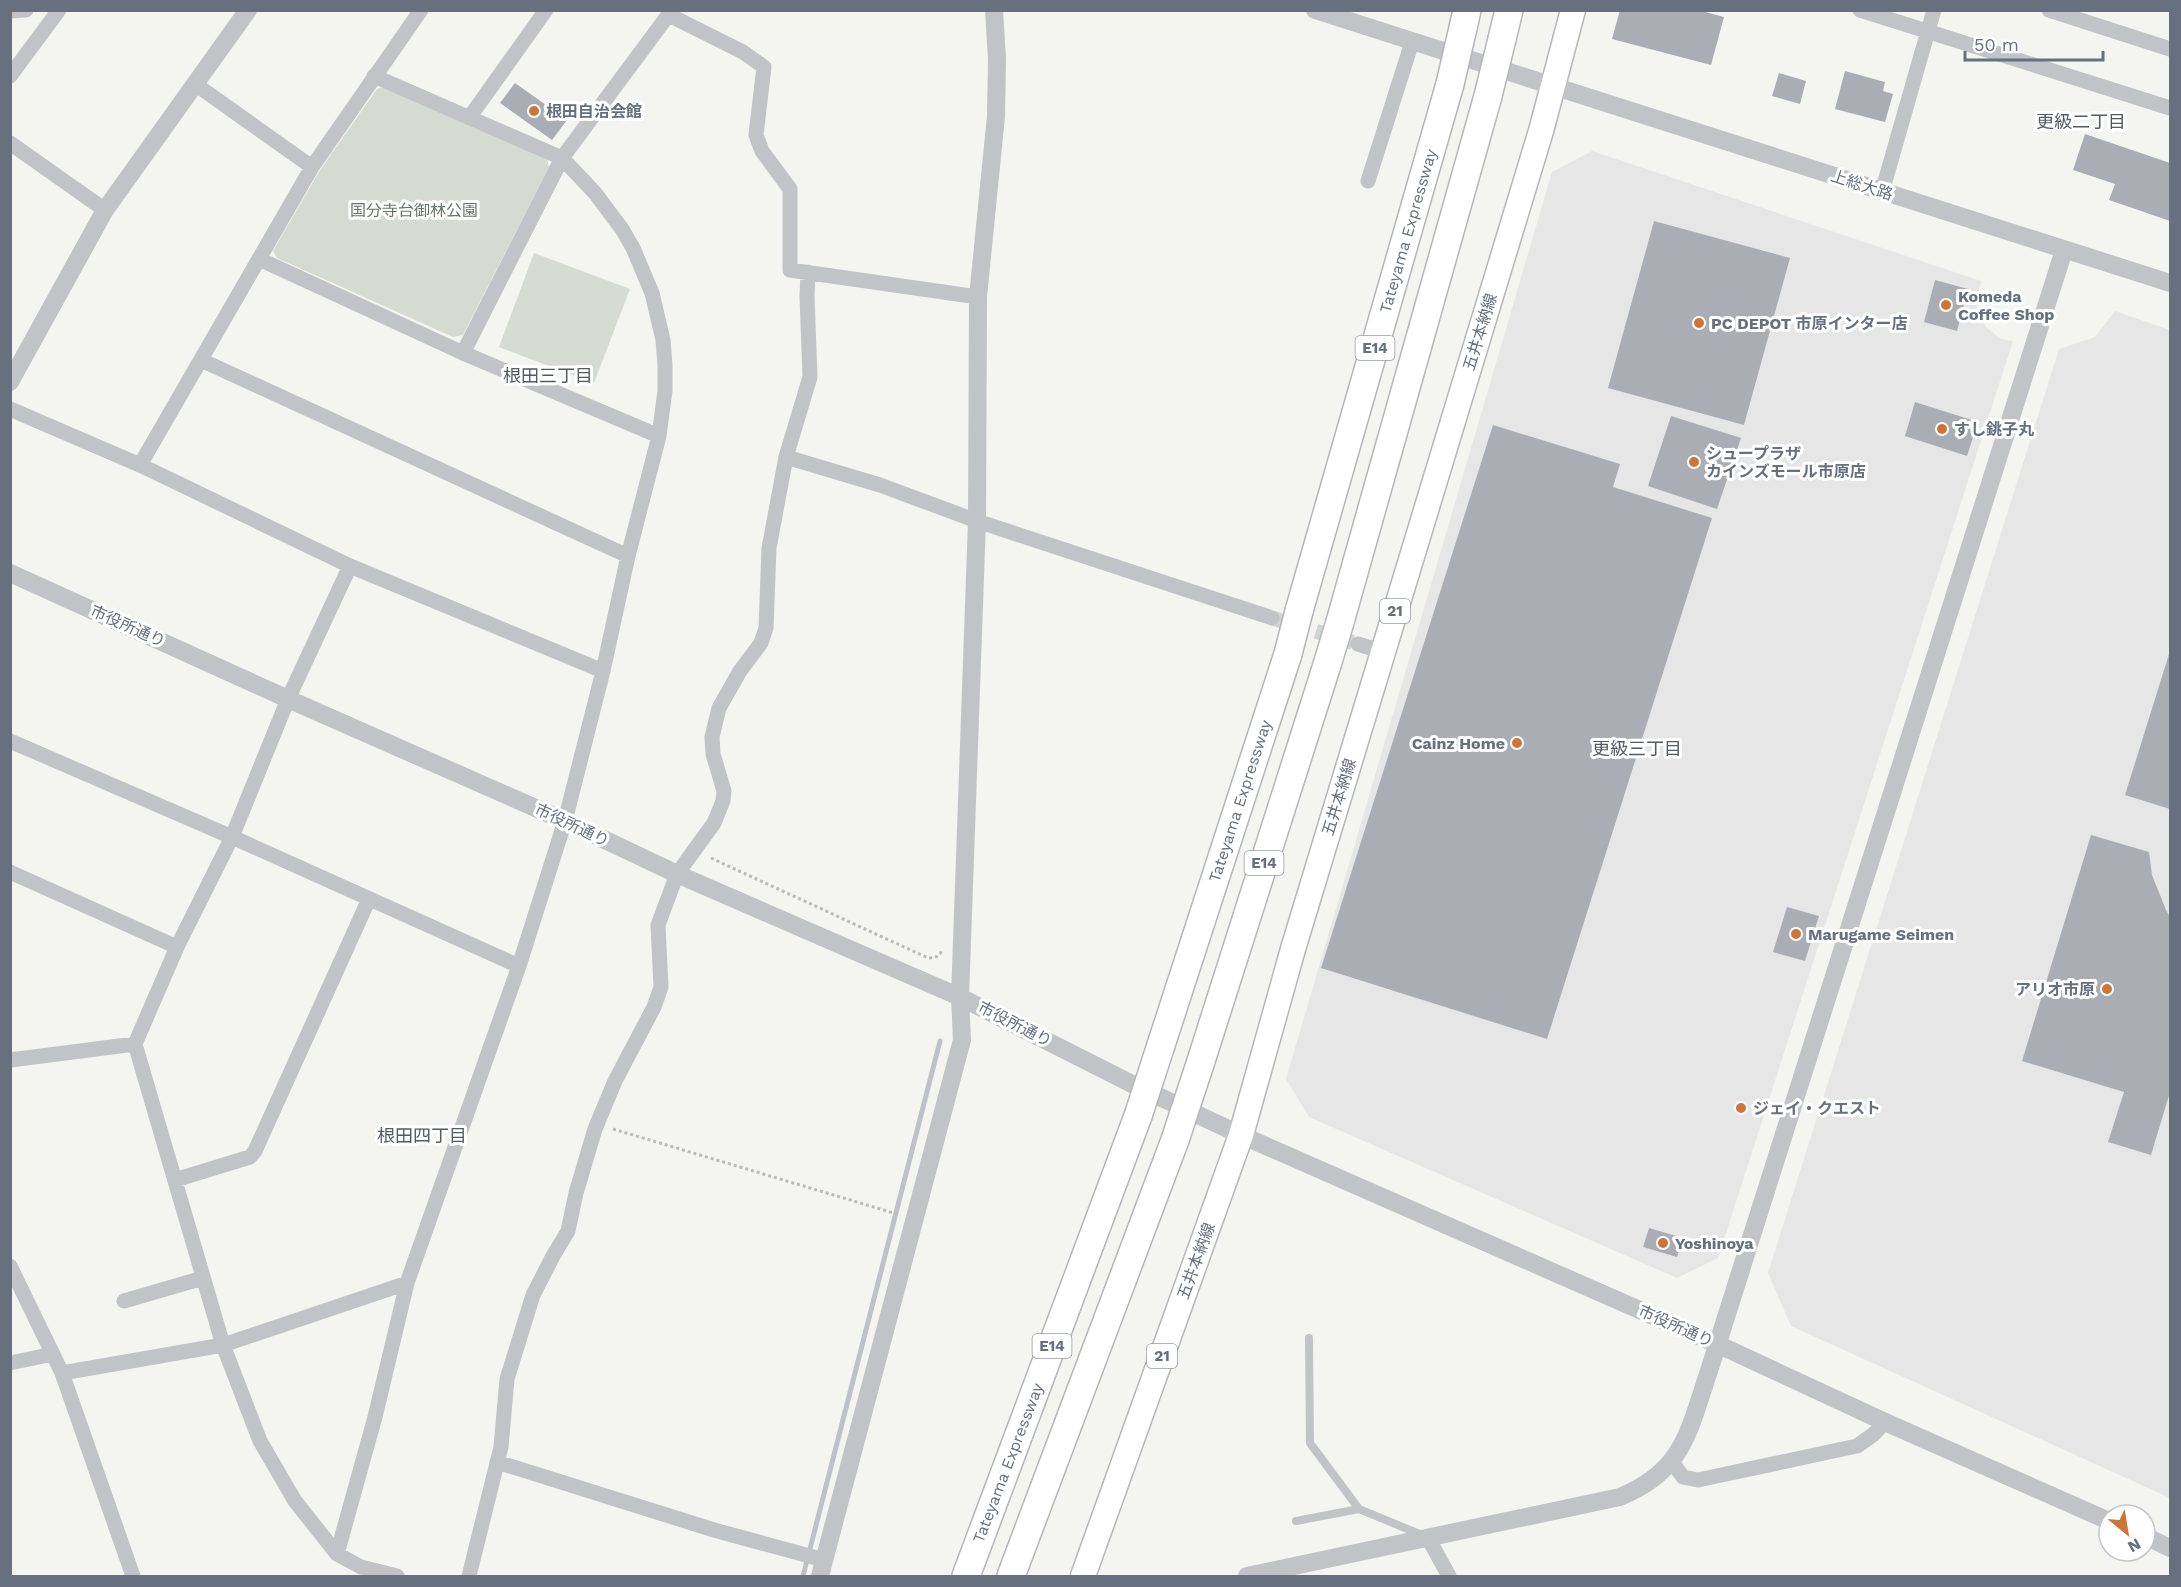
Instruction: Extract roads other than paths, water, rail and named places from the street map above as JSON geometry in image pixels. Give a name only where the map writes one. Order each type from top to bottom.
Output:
[{"type":"highway","name":"E14","points":[[1011,1576],[1175,1140],[1327,665],[1488,96],[1509,10]]},
{"type":"highway","name":"Tateyama Expressway","points":[[966,1576],[1138,1116],[1288,654],[1450,84],[1465,19]]},
{"type":"main road","name":"五井本納線","points":[[1083,1576],[1241,1135],[1293,950],[1553,87],[1573,10]]},
{"type":"street","points":[[10,12],[26,10]]},
{"type":"street","points":[[10,76],[59,10]]},
{"type":"street","points":[[10,382],[105,210],[248,10]]},
{"type":"street","points":[[140,465],[312,167],[421,10]]},
{"type":"street","points":[[469,118],[546,10]]},
{"type":"street","points":[[497,1462],[714,1530],[822,1568],[962,1040],[960,997],[977,521],[978,297],[996,116],[997,59],[994,10]]},
{"type":"street","name":"上総大路","points":[[1315,10],[2170,284]]},
{"type":"street","points":[[1860,10],[2170,108]]},
{"type":"street","points":[[1882,192],[1934,10]]},
{"type":"street","points":[[2049,10],[2170,49]]},
{"type":"street","points":[[464,353],[562,158],[670,13],[749,56],[764,67],[756,135],[762,151],[790,189],[790,270],[978,297]]},
{"type":"street","points":[[1368,181],[1412,42]]},
{"type":"street","points":[[337,1554],[375,1417],[407,1283],[519,966],[565,821],[659,436],[665,391],[663,340],[651,293],[633,248],[610,212],[562,158],[374,76]]},
{"type":"street","points":[[195,84],[312,167]]},
{"type":"street","points":[[10,143],[105,210]]},
{"type":"street","points":[[1246,1576],[1620,1497],[1640,1489],[1658,1477],[1683,1445],[2064,250]]},
{"type":"street","points":[[259,259],[464,353],[659,436]]},
{"type":"street","points":[[469,1576],[501,1447],[507,1379],[533,1295],[568,1231],[576,1193],[597,1124],[615,1081],[654,1007],[661,987],[658,925],[677,874],[714,822],[723,801],[724,791],[712,754],[712,737],[719,708],[740,671],[760,643],[766,628],[769,548],[786,457],[810,376],[808,272]]},
{"type":"street","points":[[201,360],[628,556]]},
{"type":"street","points":[[10,409],[140,465],[350,566],[603,671]]},
{"type":"street","points":[[786,457],[880,485],[977,521],[1272,618]]},
{"type":"street","points":[[350,566],[288,699],[232,837],[177,947],[135,1044],[223,1345],[260,1442],[295,1501],[337,1554],[361,1567],[398,1576]]},
{"type":"street","name":"市役所通り","points":[[10,573],[565,821],[677,874],[960,997],[1130,1083],[1241,1135],[1717,1344],[1885,1422],[2097,1516]]},
{"type":"street","points":[[1358,644],[1383,652]]},
{"type":"street","points":[[10,741],[232,837],[519,966]]},
{"type":"street","points":[[10,872],[177,947]]},
{"type":"street","points":[[175,1180],[250,1157],[255,1151],[369,899]]},
{"type":"street","points":[[10,1060],[135,1044]]},
{"type":"street","points":[[10,1266],[62,1373],[134,1576]]},
{"type":"street","points":[[124,1301],[203,1278]]},
{"type":"street","points":[[62,1373],[223,1345],[407,1283]]},
{"type":"street","points":[[10,1363],[53,1354]]},
{"type":"street","points":[[1672,1462],[1683,1477],[1698,1480],[1857,1446],[1874,1434],[1885,1422]]},
{"type":"street","points":[[1428,1538],[1449,1576]]},
{"type":"lane","points":[[1309,1338],[1310,1443],[1359,1509],[1428,1538]]},
{"type":"lane","points":[[1296,1521],[1359,1509]]},
{"type":"waterway","points":[[803,1576],[940,1041]]},
{"type":"tunnel","points":[[1272,618],[1358,644]]},
{"type":"place","name":"根田自治会館","points":[[534,111]]},
{"type":"place","name":"Komeda Coffee Shop","points":[[1946,305]]},
{"type":"place","name":"PC DEPOT 市原インター店","points":[[1699,323]]},
{"type":"place","name":"すし銚子丸","points":[[1942,429]]},
{"type":"place","name":"シュープラザ カインズモール市原店","points":[[1694,462]]},
{"type":"place","name":"Cainz Home","points":[[1517,743]]},
{"type":"place","name":"Marugame Seimen","points":[[1796,934]]},
{"type":"place","name":"アリオ市原","points":[[2107,989]]},
{"type":"place","name":"ジェイ・クエスト","points":[[1741,1108]]},
{"type":"place","name":"Yoshinoya","points":[[1663,1243]]},
{"type":"district","name":"更級二丁目","points":[[2081,121]]},
{"type":"district","name":"根田三丁目","points":[[548,375]]},
{"type":"district","name":"更級三丁目","points":[[1637,748]]},
{"type":"district","name":"根田四丁目","points":[[422,1135]]},
{"type":"park label","name":"国分寺台御林公園","points":[[414,210]]}]
